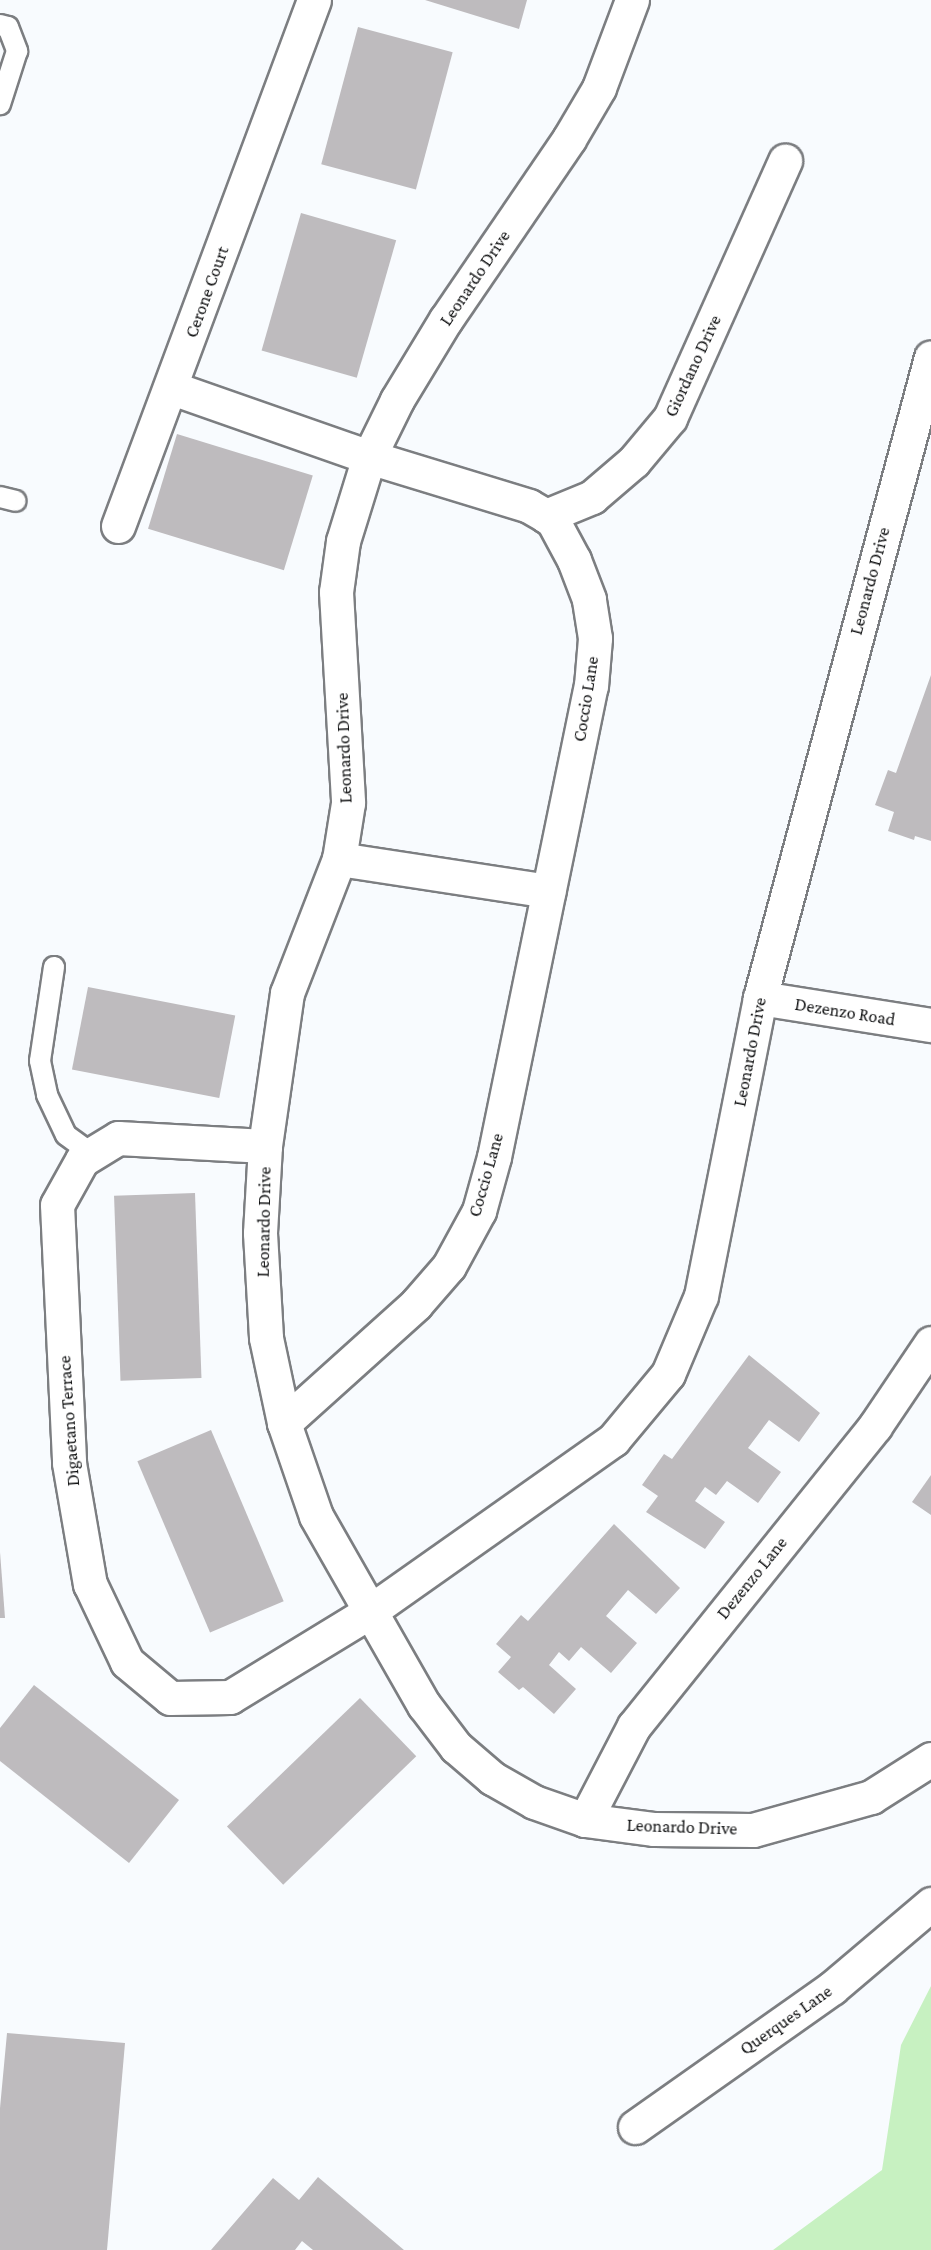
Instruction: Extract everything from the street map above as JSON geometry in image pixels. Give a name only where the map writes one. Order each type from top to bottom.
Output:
[{"type":"street","name":"Cerone Court","points":[[118,525],[172,388],[314,0]]},
{"type":"street","name":"Leonardo Drive","points":[[632,0],[599,88],[569,139],[446,319],[369,457],[343,541],[336,592],[348,802],[339,859],[287,993],[265,1146],[260,1233],[266,1338],[284,1423],[316,1516],[424,1705],[456,1747],[492,1778],[534,1802],[585,1820],[654,1829],[753,1830],[871,1797],[931,1759]]},
{"type":"street","name":"Giordano Drive","points":[[546,516],[592,497],[634,461],[670,418],[785,161]]},
{"type":"street","name":"Leonardo Drive","points":[[369,1612],[613,1440],[668,1374],[701,1296],[760,998],[931,357]]},
{"type":"street","points":[[172,388],[369,457],[529,506],[546,516]]},
{"type":"street","name":"Coccio Lane","points":[[284,1423],[416,1304],[449,1266],[479,1211],[494,1157],[591,686],[595,638],[589,599],[574,560],[553,520],[546,516]]},
{"type":"street","points":[[339,859],[549,891]]},
{"type":"street","name":"Dezenzo Road","points":[[760,998],[931,1025]]},
{"type":"street","name":"Digaetano Terrace","points":[[265,1146],[117,1138],[82,1160],[57,1205],[69,1463],[90,1584],[127,1662],[170,1698],[230,1697],[369,1612]]},
{"type":"street","name":"Dezenzo Lane","points":[[585,1820],[634,1726],[875,1426],[931,1343]]},
{"type":"street","name":"Querques Lane","points":[[635,2127],[832,1988],[931,1905]]},
{"type":"lane","points":[[0,25],[8,27],[17,51],[0,104]]},
{"type":"lane","points":[[54,967],[40,1061],[47,1095],[66,1135],[92,1154]]},
{"type":"green space","points":[[931,1986],[931,2250],[773,2250],[882,2170],[901,2045]]},
{"type":"building","points":[[425,0],[527,0],[519,29]]},
{"type":"building","points":[[358,27],[453,52],[416,190],[321,164]]},
{"type":"building","points":[[301,213],[396,240],[357,378],[262,350]]},
{"type":"building","points":[[177,434],[313,476],[284,570],[148,529]]},
{"type":"building","points":[[931,675],[931,841],[915,836],[914,840],[888,831],[894,812],[875,805],[888,770],[896,773]]},
{"type":"building","points":[[88,987],[235,1016],[219,1098],[72,1069]]},
{"type":"building","points":[[195,1193],[201,1378],[121,1381],[114,1196]]},
{"type":"building","points":[[749,1355],[820,1413],[799,1442],[769,1420],[748,1448],[781,1472],[758,1503],[727,1481],[716,1495],[705,1487],[695,1501],[725,1522],[705,1549],[646,1512],[658,1496],[642,1485],[664,1454],[672,1459]]},
{"type":"building","points":[[211,1430],[284,1601],[210,1632],[137,1461]]},
{"type":"building","points":[[931,1475],[931,1515],[912,1502]]},
{"type":"building","points":[[614,1524],[680,1588],[656,1614],[628,1590],[606,1616],[637,1643],[611,1673],[581,1647],[569,1661],[559,1652],[549,1665],[576,1689],[554,1714],[523,1687],[519,1690],[498,1672],[511,1657],[496,1644],[521,1615],[528,1621]]},
{"type":"building","points":[[0,1552],[5,1618],[0,1618]]},
{"type":"building","points":[[34,1685],[179,1800],[129,1863],[0,1761],[0,1728]]},
{"type":"building","points":[[360,1698],[416,1756],[283,1885],[227,1827]]},
{"type":"building","points":[[7,2033],[125,2043],[107,2250],[0,2250],[0,2108]]},
{"type":"building","points":[[318,2177],[404,2250],[313,2250],[302,2241],[295,2250],[211,2250],[273,2178],[299,2200]]}]
